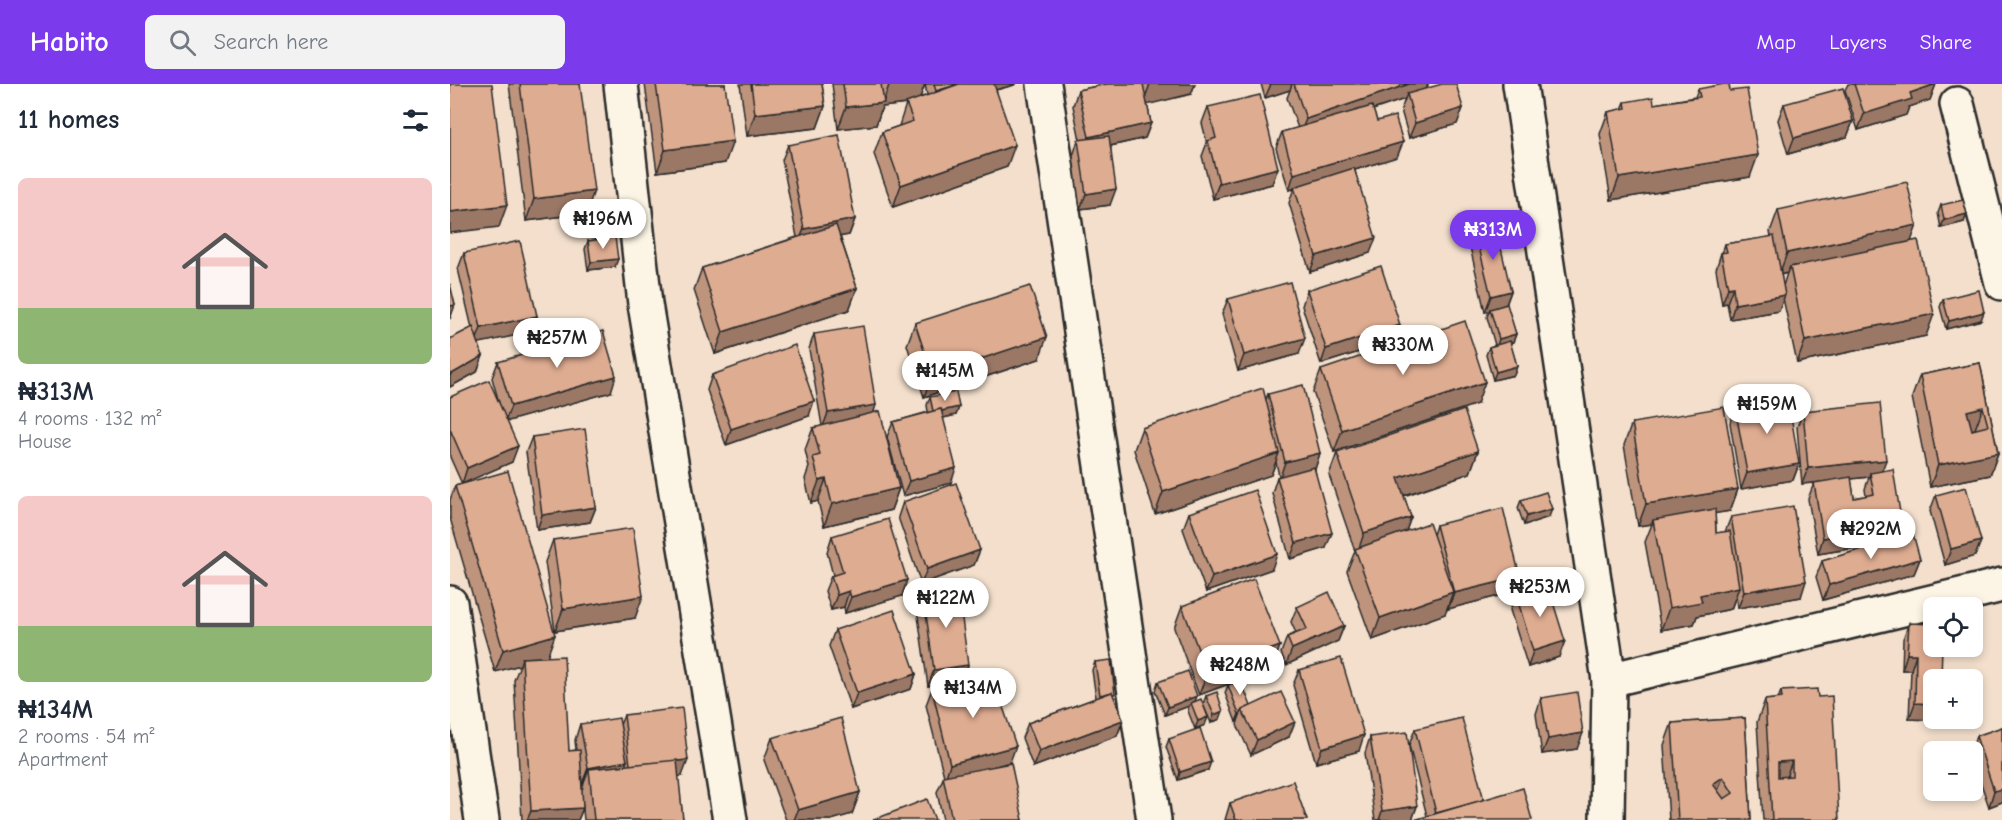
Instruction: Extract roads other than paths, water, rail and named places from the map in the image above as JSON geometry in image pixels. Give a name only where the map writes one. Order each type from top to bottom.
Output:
[{"type":"street","points":[[621,84],[645,304],[730,820]]},
{"type":"street","points":[[1044,84],[1154,820]]},
{"type":"street","points":[[1520,84],[1609,680],[1607,820]]},
{"type":"street","points":[[1957,104],[2002,284]]},
{"type":"street","points":[[1609,680],[2002,585]]},
{"type":"street","points":[[450,603],[482,820]]}]
